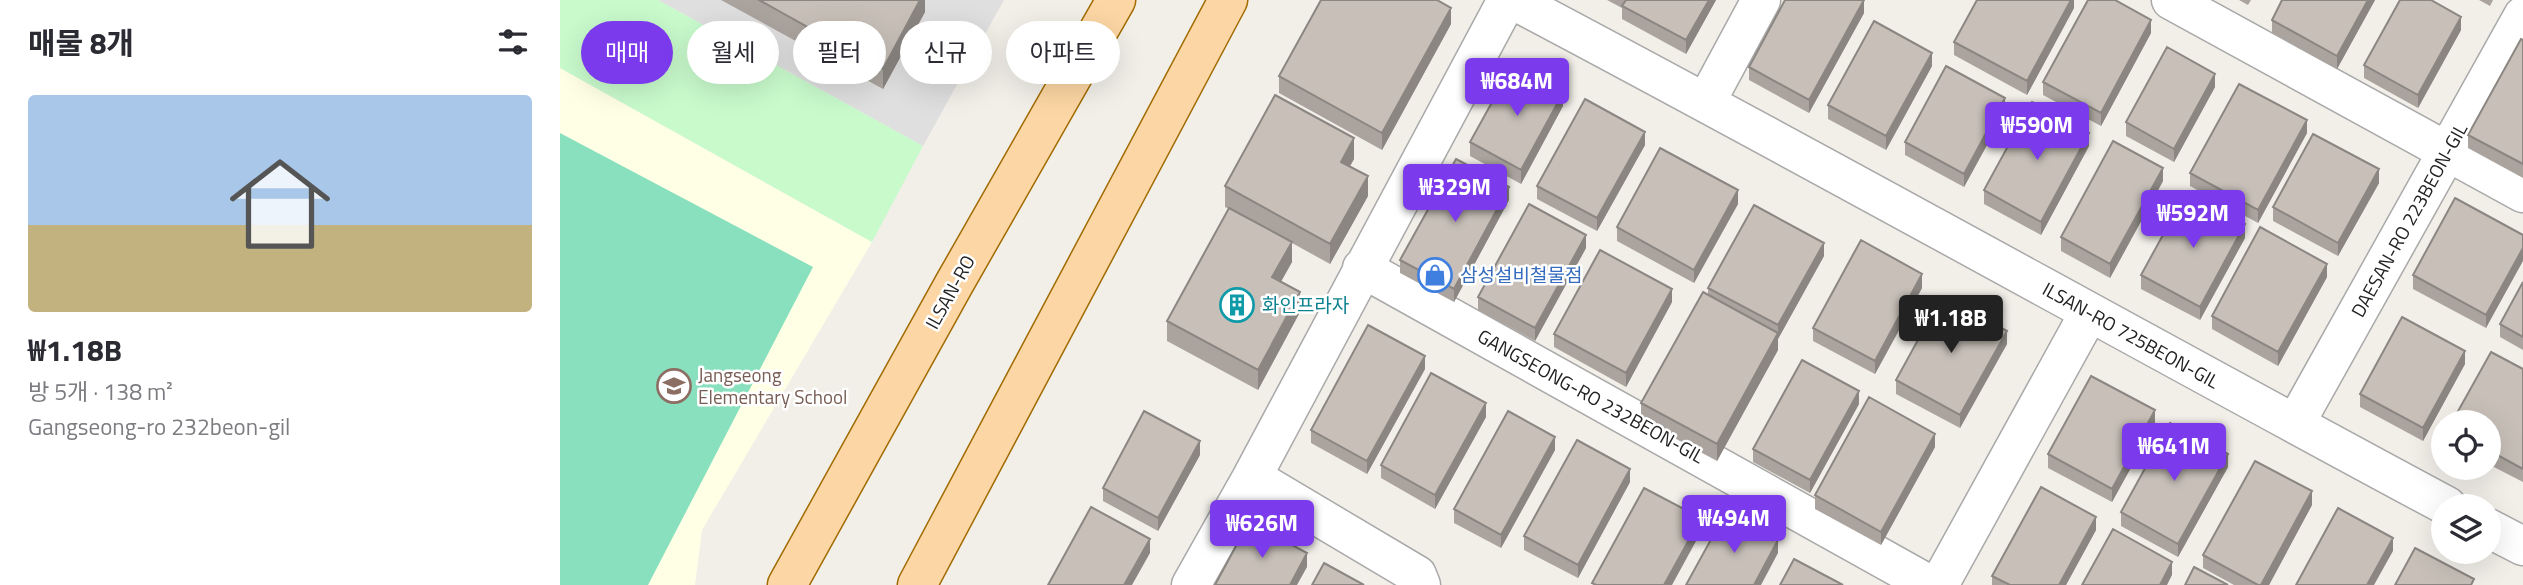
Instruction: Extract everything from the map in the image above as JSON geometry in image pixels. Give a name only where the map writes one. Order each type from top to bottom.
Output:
[{"type":"main road","name":"ILSAN-RO","points":[[787,585],[947,296],[1116,0]]},
{"type":"main road","points":[[917,585],[1228,0]]},
{"type":"street","points":[[1191,585],[1507,0]]},
{"type":"street","name":"ILSAN-RO 725BEON-GIL","points":[[1513,0],[1706,102],[2431,497]]},
{"type":"street","points":[[1706,102],[1761,0]]},
{"type":"street","points":[[2171,0],[2523,194]]},
{"type":"street","name":"DAESAN-RO 223BEON-GIL","points":[[2295,424],[2523,16]]},
{"type":"street","name":"GANGSEONG-RO 232BEON-GIL","points":[[1362,268],[1930,585]]},
{"type":"street","points":[[1939,585],[2090,313]]},
{"type":"street","points":[[1260,461],[1417,575],[1421,585]]},
{"type":"street","points":[[2501,535],[2523,547]]},
{"type":"shaded area","points":[[658,0],[1004,0],[992,22],[900,21],[900,84],[957,84],[923,146],[810,84],[886,84],[886,21],[793,21],[793,74],[779,67],[779,21],[696,21]]},
{"type":"shaded area","name":"Jangseong Elementary School","points":[[560,68],[581,80],[581,84],[589,84],[872,242],[702,530],[695,585],[560,585]]},
{"type":"green space","points":[[560,0],[658,0],[696,21],[687,21],[687,84],[779,84],[779,67],[793,74],[793,84],[810,84],[923,146],[872,242],[589,84],[673,84],[673,21],[581,21],[581,80],[560,68]]},
{"type":"green space","name":"Jangseong Elementary School","points":[[560,133],[813,267],[648,585],[560,585]]},
{"type":"building","points":[[759,0],[920,0],[909,21],[900,21],[900,37],[886,63],[886,21],[797,21]]},
{"type":"building","points":[[1321,0],[1437,0],[1451,8],[1382,133],[1279,76]]},
{"type":"building","points":[[1626,0],[1709,0],[1686,40],[1622,6]]},
{"type":"building","points":[[1785,0],[1864,0],[1809,100],[1749,67]]},
{"type":"building","points":[[1977,0],[2071,0],[2027,81],[1954,42]]},
{"type":"building","points":[[2088,0],[2115,0],[2151,20],[2101,113],[2043,82]]},
{"type":"building","points":[[2282,0],[2368,0],[2337,56],[2272,20]]},
{"type":"building","points":[[2400,0],[2431,0],[2461,17],[2418,95],[2364,65]]},
{"type":"building","points":[[1874,21],[1932,53],[1886,136],[1828,105]]},
{"type":"building","points":[[2521,39],[2523,40],[2523,164],[2468,135]]},
{"type":"building","points":[[2167,47],[2215,74],[2174,149],[2126,122]]},
{"type":"building","points":[[1512,66],[1563,93],[1521,170],[1470,142]]},
{"type":"building","points":[[1946,66],[2005,98],[1964,174],[1905,142]]},
{"type":"building","points":[[2239,84],[2307,120],[2258,210],[2190,173]]},
{"type":"building","points":[[1275,95],[1354,138],[1341,162],[1368,176],[1330,244],[1225,186]]},
{"type":"building","points":[[1585,99],[1645,132],[1597,218],[1537,186]]},
{"type":"building","points":[[2032,102],[2089,133],[2041,222],[1984,190]]},
{"type":"building","points":[[2313,134],[2379,169],[2338,243],[2273,207]]},
{"type":"building","points":[[2113,141],[2163,168],[2110,264],[2061,237]]},
{"type":"building","points":[[1660,148],[1738,190],[1694,270],[1617,227]]},
{"type":"building","points":[[1456,159],[1509,187],[1454,289],[1400,260]]},
{"type":"building","points":[[2186,193],[2245,224],[2200,307],[2141,275]]},
{"type":"building","points":[[2455,198],[2523,235],[2523,248],[2486,315],[2413,275]]},
{"type":"building","points":[[1529,204],[1586,235],[1535,328],[1478,297]]},
{"type":"building","points":[[1754,205],[1824,243],[1778,325],[1708,288]]},
{"type":"building","name":"화인프라자","points":[[1229,208],[1292,242],[1272,277],[1300,292],[1258,370],[1167,321]]},
{"type":"building","points":[[2260,227],[2327,264],[2278,352],[2212,316]]},
{"type":"building","points":[[1861,240],[1922,274],[1875,361],[1813,328]]},
{"type":"building","points":[[1600,250],[1672,289],[1626,373],[1554,334]]},
{"type":"building","points":[[2523,282],[2523,337],[2500,324]]},
{"type":"building","points":[[1703,292],[1778,333],[1717,444],[1641,403]]},
{"type":"building","points":[[1942,296],[2007,331],[1960,415],[1896,380]]},
{"type":"building","points":[[2402,317],[2465,351],[2423,428],[2360,394]]},
{"type":"building","points":[[1368,325],[1425,356],[1367,461],[1311,430]]},
{"type":"building","points":[[2491,352],[2523,369],[2523,469],[2501,457],[2501,410],[2459,410]]},
{"type":"building","points":[[1802,360],[1859,391],[1810,480],[1753,449]]},
{"type":"building","points":[[1431,373],[1486,403],[1435,495],[1381,465]]},
{"type":"building","points":[[2091,376],[2155,410],[2112,489],[2048,454]]},
{"type":"building","points":[[1869,397],[1935,434],[1881,532],[1815,495]]},
{"type":"building","points":[[1144,411],[1200,441],[1158,518],[1103,488]]},
{"type":"building","points":[[1508,411],[1555,437],[1501,535],[1454,509]]},
{"type":"building","points":[[2170,423],[2228,454],[2178,544],[2121,512]]},
{"type":"building","points":[[1577,440],[1630,469],[1578,565],[1524,536]]},
{"type":"building","points":[[2255,461],[2312,491],[2261,585],[2203,555]]},
{"type":"building","points":[[2041,487],[2096,517],[2059,585],[2010,585],[1992,576]]},
{"type":"building","points":[[1644,488],[1701,518],[1664,585],[1592,583]]},
{"type":"building","points":[[1091,507],[1150,539],[1124,585],[1048,585]]},
{"type":"building","points":[[2338,508],[2393,538],[2367,585],[2296,585]]},
{"type":"building","points":[[1726,512],[1778,540],[1754,585],[1686,585]]},
{"type":"building","points":[[1249,522],[1307,553],[1290,585],[1215,585]]},
{"type":"building","points":[[2113,529],[2172,562],[2160,585],[2082,585]]},
{"type":"building","points":[[2415,548],[2431,556],[2431,564],[2445,564],[2474,579],[2471,585],[2395,585]]},
{"type":"building","points":[[1794,559],[1843,585],[1780,585]]},
{"type":"building","points":[[1324,563],[1364,585],[1312,585]]},
{"type":"building","points":[[2194,567],[2228,585],[2185,585]]},
{"type":"place","name":"삼성설비철물점","points":[[1435,275]]},
{"type":"place","name":"화인프라자","points":[[1237,305]]},
{"type":"place","name":"Jangseong Elementary School","points":[[674,386]]}]
